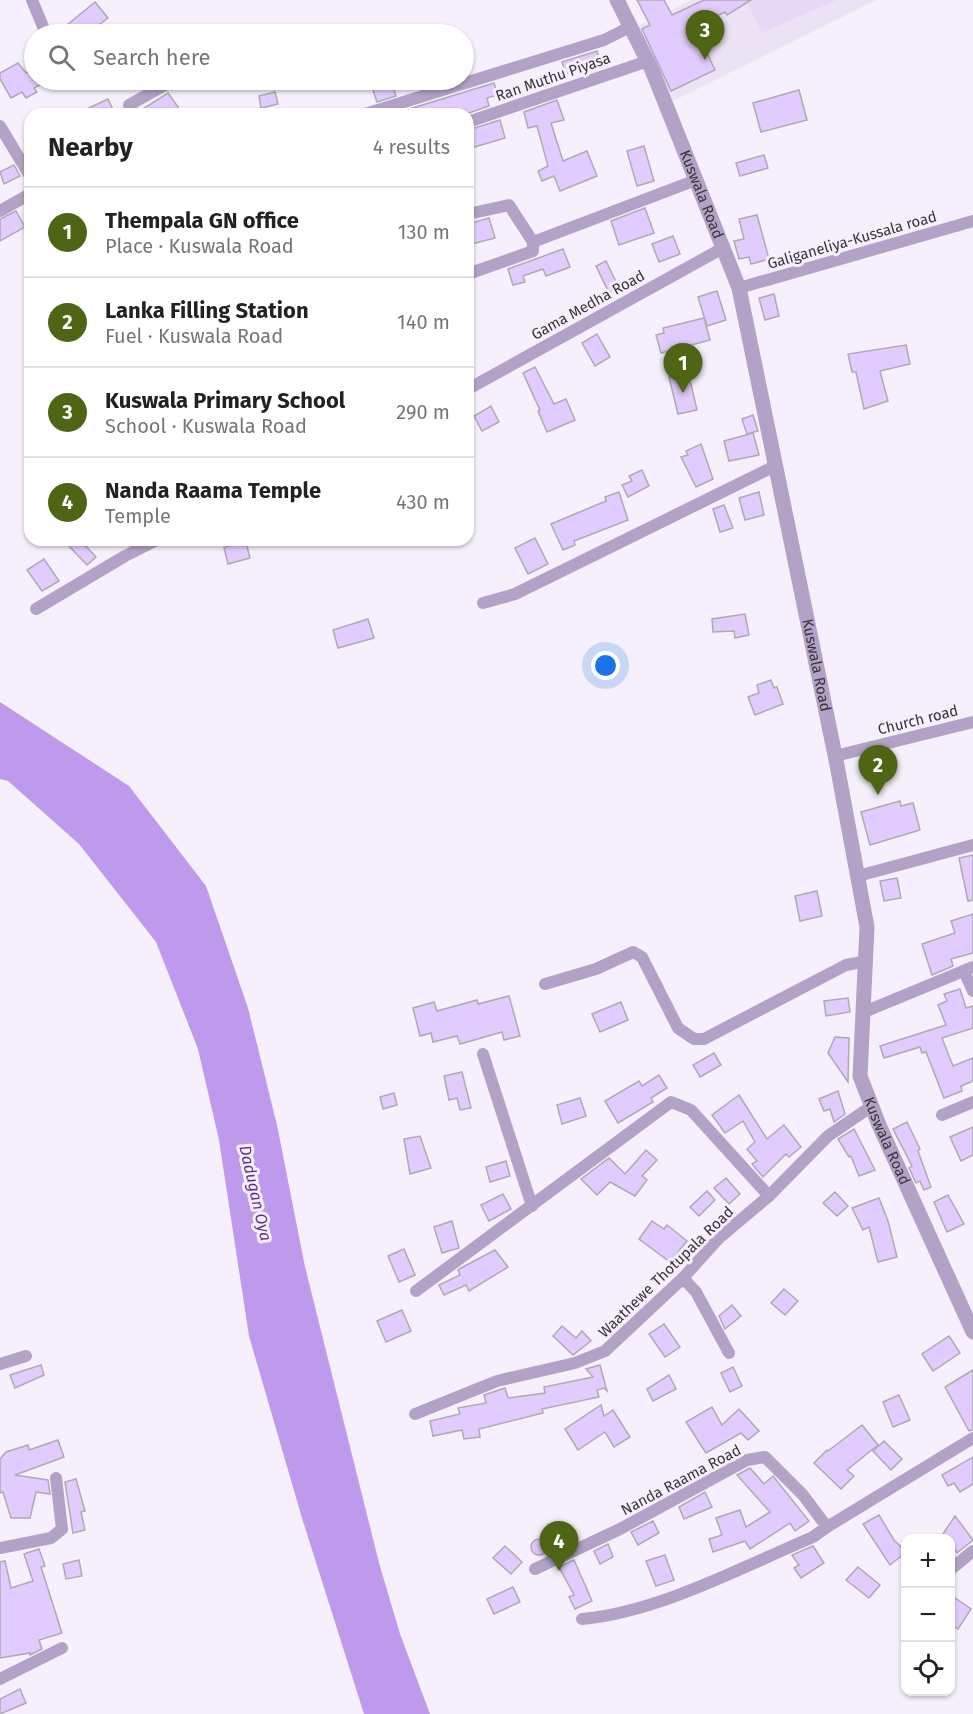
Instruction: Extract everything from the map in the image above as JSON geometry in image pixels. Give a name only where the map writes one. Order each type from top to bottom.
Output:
[{"type":"street","points":[[32,0],[42,24]]},
{"type":"street","name":"Kuswala Road","points":[[617,0],[648,61],[738,288],[835,756],[867,927],[860,1077],[973,1332]]},
{"type":"street","points":[[474,80],[604,40],[630,27]]},
{"type":"street","name":"Ran Muthu Piyasa","points":[[474,120],[648,61]]},
{"type":"street","points":[[131,108],[129,105],[156,90]]},
{"type":"street","points":[[384,108],[443,90]]},
{"type":"street","points":[[0,126],[24,166]]},
{"type":"street","points":[[533,242],[696,180]]},
{"type":"street","points":[[0,211],[24,197]]},
{"type":"street","points":[[474,213],[509,205],[533,242],[532,251],[474,272]]},
{"type":"street","name":"Galiganeliya-Kussala road","points":[[738,288],[973,221]]},
{"type":"street","name":"Gama Medha Road","points":[[474,386],[723,248]]},
{"type":"street","points":[[483,603],[515,594],[776,466]]},
{"type":"street","points":[[36,609],[146,546]]},
{"type":"street","name":"Church road","points":[[835,756],[973,722]]},
{"type":"street","points":[[858,876],[973,844]]},
{"type":"street","points":[[545,984],[596,969],[633,952],[642,957],[678,1028],[694,1038],[704,1039],[846,965],[867,961]]},
{"type":"street","points":[[864,1012],[969,969],[973,991]]},
{"type":"street","points":[[483,1054],[532,1206]]},
{"type":"street","points":[[416,1291],[671,1102],[691,1110],[769,1196]]},
{"type":"street","points":[[942,1115],[973,1102]]},
{"type":"street","name":"Waathewe Thotupala Road","points":[[415,1414],[497,1381],[575,1363],[605,1351],[683,1278],[718,1239],[769,1196],[828,1137],[872,1106]]},
{"type":"street","points":[[683,1278],[696,1292],[729,1353]]},
{"type":"street","points":[[0,1364],[26,1356]]},
{"type":"street","points":[[582,1619],[616,1616],[657,1602],[813,1537],[973,1438]]},
{"type":"street","name":"Nanda Raama Road","points":[[535,1569],[620,1529],[747,1460],[765,1457],[803,1495],[827,1527]]},
{"type":"street","points":[[0,1548],[51,1538],[62,1529],[56,1478]]},
{"type":"street","points":[[955,1567],[973,1551]]},
{"type":"street","points":[[0,1679],[62,1648]]},
{"type":"shaded area","points":[[692,0],[876,0],[673,101],[638,26]]},
{"type":"shaded area","points":[[746,0],[837,0],[762,33]]},
{"type":"water","name":"Dadugan Oya","points":[[0,702],[129,786],[206,886],[248,1008],[277,1125],[305,1267],[379,1563],[400,1634],[430,1714],[364,1714],[302,1518],[249,1336],[219,1140],[198,1049],[156,942],[79,844],[8,781],[0,779]]},
{"type":"building","points":[[637,0],[664,0],[672,15],[704,0],[751,0],[727,15],[725,12],[694,26],[715,70],[671,91],[642,29],[650,25]]},
{"type":"building","points":[[95,2],[108,18],[100,24],[68,24]]},
{"type":"building","points":[[597,51],[601,64],[566,74],[562,62]]},
{"type":"building","points":[[18,63],[24,70],[24,90],[37,92],[26,98],[22,92],[11,98],[0,79],[0,73]]},
{"type":"building","points":[[494,83],[498,95],[487,98],[489,106],[474,111],[474,108],[413,108],[474,90]]},
{"type":"building","points":[[373,90],[394,90],[396,96],[377,102]]},
{"type":"building","points":[[799,90],[807,120],[761,132],[753,103]]},
{"type":"building","points":[[275,92],[278,104],[261,108],[259,96]]},
{"type":"building","points":[[168,93],[179,108],[144,108]]},
{"type":"building","points":[[108,99],[112,108],[89,108]]},
{"type":"building","points":[[557,100],[564,120],[551,123],[563,161],[587,151],[597,176],[560,191],[554,176],[542,181],[538,171],[548,166],[537,126],[528,128],[524,112]]},
{"type":"building","points":[[500,120],[505,138],[474,147],[474,128]]},
{"type":"building","points":[[644,146],[654,181],[637,186],[627,151]]},
{"type":"building","points":[[764,155],[768,168],[740,176],[736,163]]},
{"type":"building","points":[[14,165],[20,176],[4,184],[0,172]]},
{"type":"building","points":[[645,208],[654,233],[619,245],[611,221]]},
{"type":"building","points":[[16,211],[24,228],[0,241],[0,219]]},
{"type":"building","points":[[757,215],[769,259],[751,264],[749,257],[739,259],[734,241],[744,239],[739,219]]},
{"type":"building","points":[[489,218],[495,238],[474,243],[474,222]]},
{"type":"building","points":[[673,236],[680,254],[659,262],[652,244]]},
{"type":"building","points":[[563,249],[570,267],[546,276],[543,269],[523,276],[525,282],[513,285],[508,269]]},
{"type":"building","points":[[606,261],[619,288],[609,293],[596,266]]},
{"type":"building","points":[[717,291],[726,320],[707,326],[698,297]]},
{"type":"building","points":[[774,294],[779,316],[765,320],[759,298]]},
{"type":"building","points":[[704,318],[710,340],[661,353],[656,335],[664,333],[663,328]]},
{"type":"building","points":[[597,334],[610,357],[595,366],[582,343]]},
{"type":"building","points":[[906,345],[910,364],[880,371],[888,401],[864,409],[856,372],[852,372],[848,354]]},
{"type":"building","points":[[535,367],[554,404],[566,399],[575,420],[547,432],[538,411],[540,410],[523,373]]},
{"type":"building","points":[[688,372],[697,410],[678,414],[669,377]]},
{"type":"building","points":[[491,406],[499,422],[482,431],[474,416]]},
{"type":"building","points":[[753,415],[758,431],[747,434],[742,419]]},
{"type":"building","points":[[753,433],[759,455],[729,461],[724,441]]},
{"type":"building","points":[[701,444],[713,479],[696,487],[681,457],[688,455],[686,451]]},
{"type":"building","points":[[642,470],[649,486],[628,497],[622,485],[632,481],[629,476]]},
{"type":"building","points":[[619,492],[628,520],[574,541],[575,545],[563,550],[551,524],[606,501],[605,497]]},
{"type":"building","points":[[759,492],[764,515],[745,520],[739,498]]},
{"type":"building","points":[[724,505],[733,528],[720,532],[713,509]]},
{"type":"building","points":[[535,538],[548,564],[528,574],[515,548]]},
{"type":"building","points":[[69,546],[86,546],[96,557],[87,565]]},
{"type":"building","points":[[247,546],[250,558],[228,564],[224,548]]},
{"type":"building","points":[[44,559],[59,581],[42,591],[27,570]]},
{"type":"building","points":[[745,614],[749,635],[735,638],[734,631],[713,632],[712,619]]},
{"type":"building","points":[[368,619],[374,638],[338,648],[333,630]]},
{"type":"building","points":[[771,680],[774,688],[777,687],[783,704],[755,715],[748,697],[759,693],[757,685]]},
{"type":"building","points":[[900,801],[901,806],[913,803],[920,830],[870,845],[861,812]]},
{"type":"building","points":[[973,855],[973,900],[968,901],[959,858]]},
{"type":"building","points":[[897,878],[901,898],[884,901],[880,881]]},
{"type":"building","points":[[817,891],[822,916],[800,921],[795,896]]},
{"type":"building","points":[[973,914],[973,953],[951,959],[953,966],[932,975],[922,944],[955,933],[951,921]]},
{"type":"building","points":[[960,989],[966,1008],[973,1006],[973,1028],[942,1038],[953,1066],[973,1058],[973,1081],[961,1086],[962,1091],[944,1098],[926,1052],[922,1053],[920,1047],[884,1058],[880,1046],[946,1025],[938,1005],[947,1001],[944,994]]},
{"type":"building","points":[[509,996],[520,1036],[504,1040],[502,1032],[460,1044],[457,1036],[433,1042],[431,1033],[420,1036],[413,1008],[434,1002],[437,1011],[477,1000],[478,1004]]},
{"type":"building","points":[[848,998],[850,1012],[826,1016],[824,1001]]},
{"type":"building","points":[[621,1002],[628,1020],[600,1032],[592,1014]]},
{"type":"building","points":[[835,1037],[849,1038],[848,1082],[828,1053]]},
{"type":"building","points":[[714,1053],[721,1065],[700,1077],[693,1065]]},
{"type":"building","points":[[462,1072],[471,1108],[460,1110],[457,1098],[449,1100],[444,1076]]},
{"type":"building","points":[[659,1075],[667,1088],[651,1098],[653,1102],[618,1123],[605,1101],[639,1081],[642,1086]]},
{"type":"building","points":[[838,1091],[845,1114],[834,1122],[830,1109],[824,1111],[819,1099]]},
{"type":"building","points":[[394,1093],[397,1105],[383,1109],[380,1097]]},
{"type":"building","points":[[739,1095],[767,1139],[784,1125],[801,1147],[789,1157],[786,1154],[763,1177],[752,1164],[757,1161],[747,1149],[755,1142],[743,1121],[725,1133],[712,1115]]},
{"type":"building","points":[[580,1098],[586,1116],[562,1124],[557,1105]]},
{"type":"building","points":[[907,1122],[920,1149],[918,1151],[931,1187],[924,1190],[920,1181],[916,1183],[909,1168],[912,1166],[893,1129]]},
{"type":"building","points":[[973,1127],[973,1155],[961,1161],[950,1137]]},
{"type":"building","points":[[854,1129],[875,1170],[859,1176],[851,1156],[849,1157],[838,1139]]},
{"type":"building","points":[[420,1136],[431,1168],[410,1174],[404,1139]]},
{"type":"building","points":[[646,1150],[657,1160],[642,1176],[647,1180],[635,1196],[610,1182],[597,1195],[581,1179],[609,1158],[625,1174]]},
{"type":"building","points":[[506,1161],[510,1176],[490,1182],[486,1167]]},
{"type":"building","points":[[726,1178],[740,1194],[729,1204],[714,1188]]},
{"type":"building","points":[[707,1191],[715,1200],[699,1216],[690,1207]]},
{"type":"building","points":[[835,1192],[848,1206],[837,1216],[823,1203]]},
{"type":"building","points":[[503,1194],[511,1209],[489,1221],[481,1205]]},
{"type":"building","points":[[948,1195],[964,1224],[947,1232],[934,1202]]},
{"type":"building","points":[[879,1198],[888,1221],[897,1257],[878,1262],[869,1227],[863,1230],[852,1208]]},
{"type":"building","points":[[452,1221],[459,1248],[442,1253],[434,1227]]},
{"type":"building","points":[[652,1221],[664,1229],[667,1225],[687,1241],[670,1262],[639,1239]]},
{"type":"building","points":[[404,1249],[415,1275],[399,1282],[388,1256]]},
{"type":"building","points":[[495,1250],[508,1267],[469,1291],[466,1285],[444,1295],[439,1285],[460,1275],[458,1270],[461,1268]]},
{"type":"building","points":[[784,1289],[798,1301],[785,1315],[771,1303]]},
{"type":"building","points":[[732,1305],[741,1316],[725,1329],[719,1316]]},
{"type":"building","points":[[402,1310],[411,1331],[386,1342],[377,1321]]},
{"type":"building","points":[[664,1324],[680,1347],[665,1357],[649,1334]]},
{"type":"building","points":[[562,1326],[576,1338],[582,1331],[591,1341],[573,1355],[553,1336]]},
{"type":"building","points":[[949,1336],[960,1353],[933,1371],[922,1354]]},
{"type":"building","points":[[41,1365],[44,1375],[15,1388],[10,1375]]},
{"type":"building","points":[[600,1365],[607,1391],[604,1388],[597,1390],[599,1397],[542,1409],[543,1413],[479,1429],[480,1437],[464,1439],[462,1430],[433,1436],[430,1421],[460,1414],[458,1408],[486,1403],[484,1395],[505,1388],[508,1398],[545,1393],[544,1387],[593,1377],[586,1369]]},
{"type":"building","points":[[733,1367],[742,1386],[730,1392],[721,1373]]},
{"type":"building","points":[[973,1370],[973,1430],[969,1431],[945,1387]]},
{"type":"building","points":[[669,1375],[676,1389],[653,1401],[647,1389]]},
{"type":"building","points":[[899,1395],[910,1420],[893,1427],[883,1402]]},
{"type":"building","points":[[601,1405],[604,1416],[613,1410],[630,1437],[614,1447],[605,1432],[578,1450],[565,1429]]},
{"type":"building","points":[[712,1407],[722,1425],[739,1409],[759,1431],[748,1440],[741,1433],[706,1453],[686,1422]]},
{"type":"building","points":[[862,1425],[878,1445],[847,1470],[854,1476],[841,1489],[814,1463],[827,1450]]},
{"type":"building","points":[[58,1440],[64,1457],[15,1475],[48,1480],[50,1494],[36,1492],[30,1518],[11,1518],[3,1492],[0,1493],[0,1459],[6,1452],[28,1445],[29,1450]]},
{"type":"building","points":[[884,1441],[902,1459],[891,1470],[873,1451]]},
{"type":"building","points":[[973,1457],[973,1484],[960,1492],[954,1483],[948,1486],[942,1475]]},
{"type":"building","points":[[750,1468],[764,1484],[773,1476],[809,1521],[795,1531],[790,1523],[750,1549],[745,1541],[713,1552],[709,1539],[722,1535],[716,1518],[740,1510],[746,1527],[770,1512],[737,1475]]},
{"type":"building","points":[[76,1479],[85,1511],[81,1512],[85,1530],[73,1533],[65,1482]]},
{"type":"building","points":[[705,1492],[712,1507],[684,1519],[679,1507]]},
{"type":"building","points":[[879,1515],[894,1540],[901,1547],[901,1556],[890,1565],[863,1524]]},
{"type":"building","points":[[955,1516],[973,1540],[957,1553],[955,1534],[943,1534]]},
{"type":"building","points":[[653,1521],[659,1533],[638,1545],[631,1532]]},
{"type":"building","points":[[536,1539],[542,1539],[547,1547],[545,1553],[536,1555],[531,1550],[531,1544]]},
{"type":"building","points":[[608,1544],[613,1557],[600,1564],[594,1551]]},
{"type":"building","points":[[505,1546],[522,1562],[511,1574],[493,1558]]},
{"type":"building","points":[[813,1546],[824,1563],[801,1578],[794,1568],[799,1565],[792,1555]]},
{"type":"building","points":[[39,1549],[45,1566],[41,1567],[62,1633],[39,1640],[42,1649],[30,1655],[30,1653],[0,1658],[0,1562],[5,1561],[11,1588],[33,1581],[24,1554]]},
{"type":"building","points":[[665,1555],[674,1580],[656,1586],[646,1561]]},
{"type":"building","points":[[79,1560],[82,1576],[66,1579],[63,1564]]},
{"type":"building","points":[[574,1560],[592,1601],[575,1609],[569,1597],[574,1595],[559,1567]]},
{"type":"building","points":[[858,1567],[880,1585],[869,1598],[846,1580]]},
{"type":"building","points":[[513,1587],[520,1602],[494,1614],[487,1599]]},
{"type":"building","points":[[955,1598],[971,1609],[958,1629],[955,1627]]},
{"type":"building","points":[[20,1689],[26,1703],[0,1714],[0,1699]]},
{"type":"place","name":"Kuswala Primary School","points":[[705,60]]},
{"type":"place","name":"Thempala GN office","points":[[683,393]]},
{"type":"place","name":"Lanka Filling Station","points":[[878,795]]},
{"type":"place","name":"Nanda Raama Temple","points":[[559,1571]]}]
